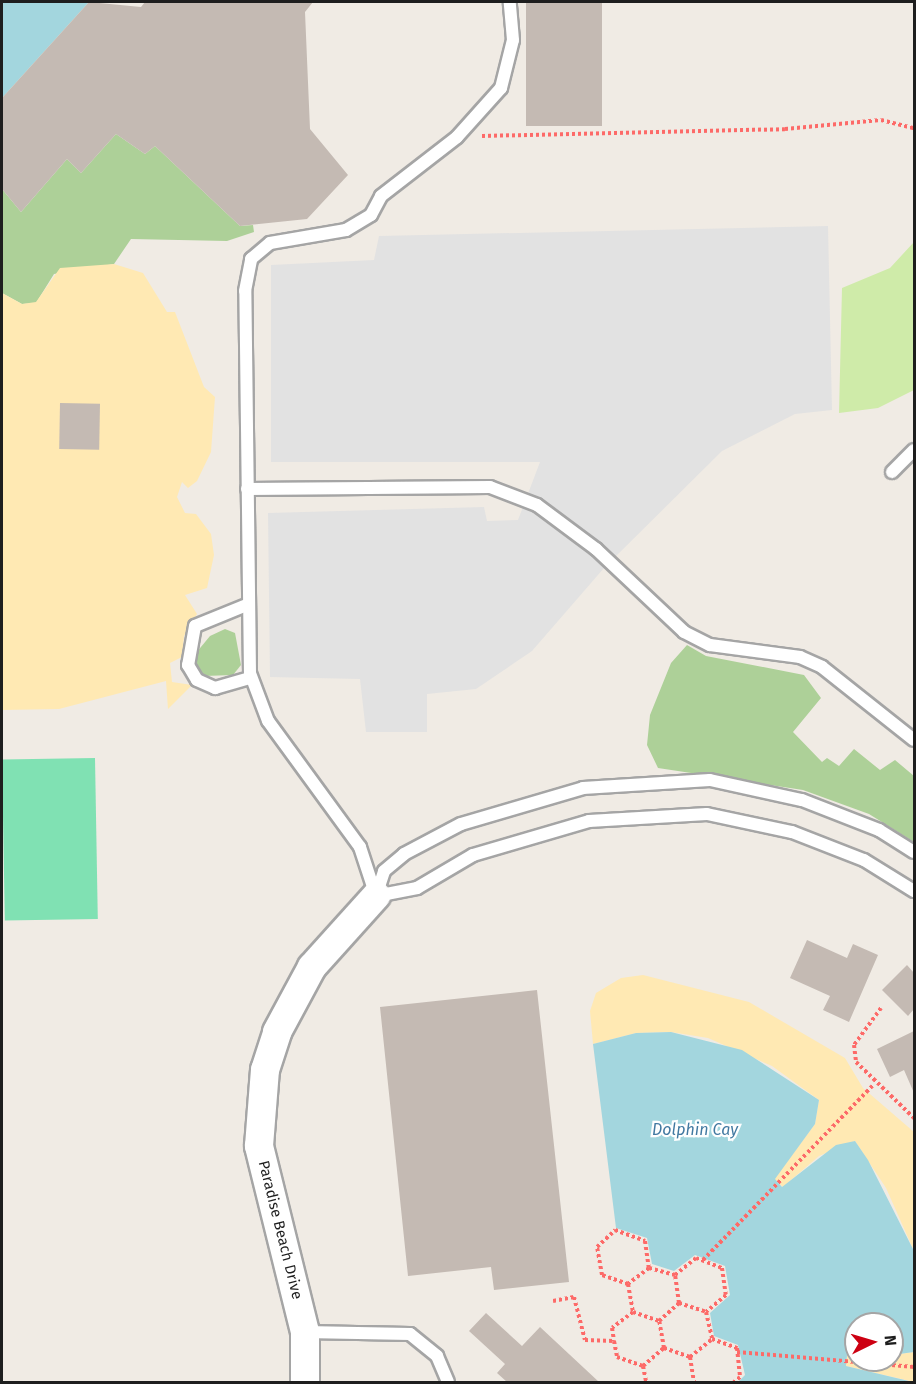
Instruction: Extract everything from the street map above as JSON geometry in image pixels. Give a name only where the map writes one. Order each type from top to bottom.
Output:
[{"type":"street","name":"Paradise Beach Drive","points":[[305,1383],[305,1332],[264,1182],[259,1117],[265,1070],[277,1032],[312,967],[376,896]]},
{"type":"lane","points":[[376,896],[360,847],[268,721],[251,678],[245,291],[251,259],[270,243],[346,230],[371,215],[381,196],[457,137],[501,88],[513,40],[510,2]]},
{"type":"lane","points":[[892,472],[915,450]]},
{"type":"lane","points":[[248,489],[490,487],[537,506],[558,521],[684,632],[710,645],[800,657],[822,666],[915,740]]},
{"type":"lane","points":[[249,604],[195,626],[188,665],[197,680],[215,688],[251,678]]},
{"type":"lane","points":[[376,896],[384,871],[404,854],[460,824],[583,788],[710,780],[802,800],[879,830],[915,852]]},
{"type":"lane","points":[[376,896],[417,888],[473,855],[589,821],[707,814],[792,832],[864,860],[915,891]]},
{"type":"lane","points":[[305,1332],[410,1334],[437,1356],[448,1383]]},
{"type":"path","points":[[457,137],[785,129],[881,120],[915,128]]},
{"type":"path","points":[[881,1008],[854,1045],[856,1062],[874,1084],[915,1118]]},
{"type":"path","points":[[703,1260],[874,1084]]},
{"type":"path","points":[[628,1284],[602,1275],[597,1247],[615,1230],[645,1241],[649,1268]]},
{"type":"path","points":[[675,1275],[696,1258],[722,1268],[726,1295],[706,1312]]},
{"type":"path","points":[[649,1268],[675,1275]]},
{"type":"path","points":[[628,1284],[649,1268]]},
{"type":"path","points":[[675,1275],[679,1303]]},
{"type":"path","points":[[628,1284],[633,1312]]},
{"type":"path","points":[[553,1301],[574,1297],[585,1340],[614,1341]]},
{"type":"path","points":[[679,1303],[706,1312]]},
{"type":"path","points":[[659,1321],[679,1303]]},
{"type":"path","points":[[633,1312],[659,1321]]},
{"type":"path","points":[[633,1312],[612,1328],[614,1341],[617,1357],[643,1366]]},
{"type":"path","points":[[706,1312],[712,1339],[737,1352],[915,1367]]},
{"type":"path","points":[[659,1321],[664,1348]]},
{"type":"path","points":[[690,1357],[712,1339]]},
{"type":"path","points":[[643,1366],[664,1348]]},
{"type":"path","points":[[664,1348],[690,1357]]},
{"type":"path","points":[[734,1383],[740,1377],[737,1352]]},
{"type":"path","points":[[690,1357],[694,1383]]},
{"type":"path","points":[[643,1366],[646,1383]]},
{"type":"green space","points":[[116,134],[145,154],[155,146],[240,226],[253,225],[254,232],[227,241],[131,239],[114,264],[54,274],[36,303],[22,304],[2,293],[2,189],[21,212],[67,159],[81,173]]},
{"type":"green space","points":[[914,242],[914,390],[878,408],[839,413],[842,288],[890,268]]},
{"type":"green space","points":[[225,629],[235,633],[241,665],[233,675],[204,676],[192,661],[210,636]]},
{"type":"green space","points":[[687,645],[706,656],[804,675],[821,698],[793,732],[822,762],[827,758],[839,766],[854,749],[880,770],[895,760],[914,776],[914,842],[869,814],[803,790],[658,768],[647,745],[650,715],[671,663]]},
{"type":"green space","points":[[95,758],[98,919],[5,921],[2,760]]},
{"type":"sand","points":[[114,264],[143,273],[167,312],[175,312],[204,387],[215,397],[211,452],[197,481],[188,488],[182,482],[177,497],[185,513],[196,514],[211,534],[214,555],[207,588],[185,595],[197,614],[184,636],[182,657],[170,663],[172,682],[192,685],[168,709],[166,681],[59,709],[2,710],[2,293],[22,304],[36,302],[60,268]]},
{"type":"sand","points":[[643,975],[749,1002],[845,1058],[863,1088],[914,1132],[914,1251],[886,1188],[855,1141],[819,1156],[783,1187],[774,1179],[815,1124],[819,1100],[772,1066],[708,1038],[671,1032],[636,1033],[593,1044],[590,1011],[596,993],[621,978]]},
{"type":"sand","points":[[914,1352],[914,1382],[872,1372],[904,1372],[904,1353]]},
{"type":"shaded area","points":[[828,226],[832,410],[795,414],[722,451],[604,568],[532,651],[476,689],[427,694],[427,732],[366,732],[360,679],[270,677],[268,513],[484,507],[487,521],[518,520],[540,462],[271,462],[271,265],[374,260],[379,236]]},
{"type":"water","points":[[2,2],[89,2],[2,98]]},
{"type":"water","name":"Dolphin Cay","points":[[671,1032],[742,1050],[819,1100],[815,1124],[775,1179],[782,1187],[836,1145],[855,1141],[868,1160],[914,1251],[914,1352],[904,1353],[904,1312],[844,1312],[844,1372],[871,1372],[913,1382],[738,1382],[745,1375],[738,1345],[714,1336],[710,1313],[730,1295],[725,1266],[695,1255],[674,1271],[652,1264],[647,1238],[616,1228],[593,1044],[636,1033]]},
{"type":"building","points":[[89,2],[141,7],[145,2],[313,2],[305,12],[310,129],[348,175],[307,219],[240,226],[155,146],[145,154],[116,134],[81,173],[67,159],[21,212],[2,189],[2,98]]},
{"type":"building","points":[[526,2],[602,2],[602,126],[526,126]]},
{"type":"building","points":[[60,403],[100,404],[99,450],[59,449]]},
{"type":"building","points":[[807,940],[847,958],[853,944],[878,955],[849,1022],[823,1010],[830,996],[790,978]]},
{"type":"building","points":[[907,965],[914,973],[914,1009],[908,1016],[882,990]]},
{"type":"building","points":[[537,990],[569,1282],[494,1290],[491,1267],[408,1276],[380,1007]]},
{"type":"building","points":[[914,1031],[914,1093],[904,1070],[890,1077],[877,1049]]},
{"type":"building","points":[[486,1313],[522,1346],[540,1327],[599,1382],[507,1382],[497,1373],[505,1364],[469,1331]]}]
